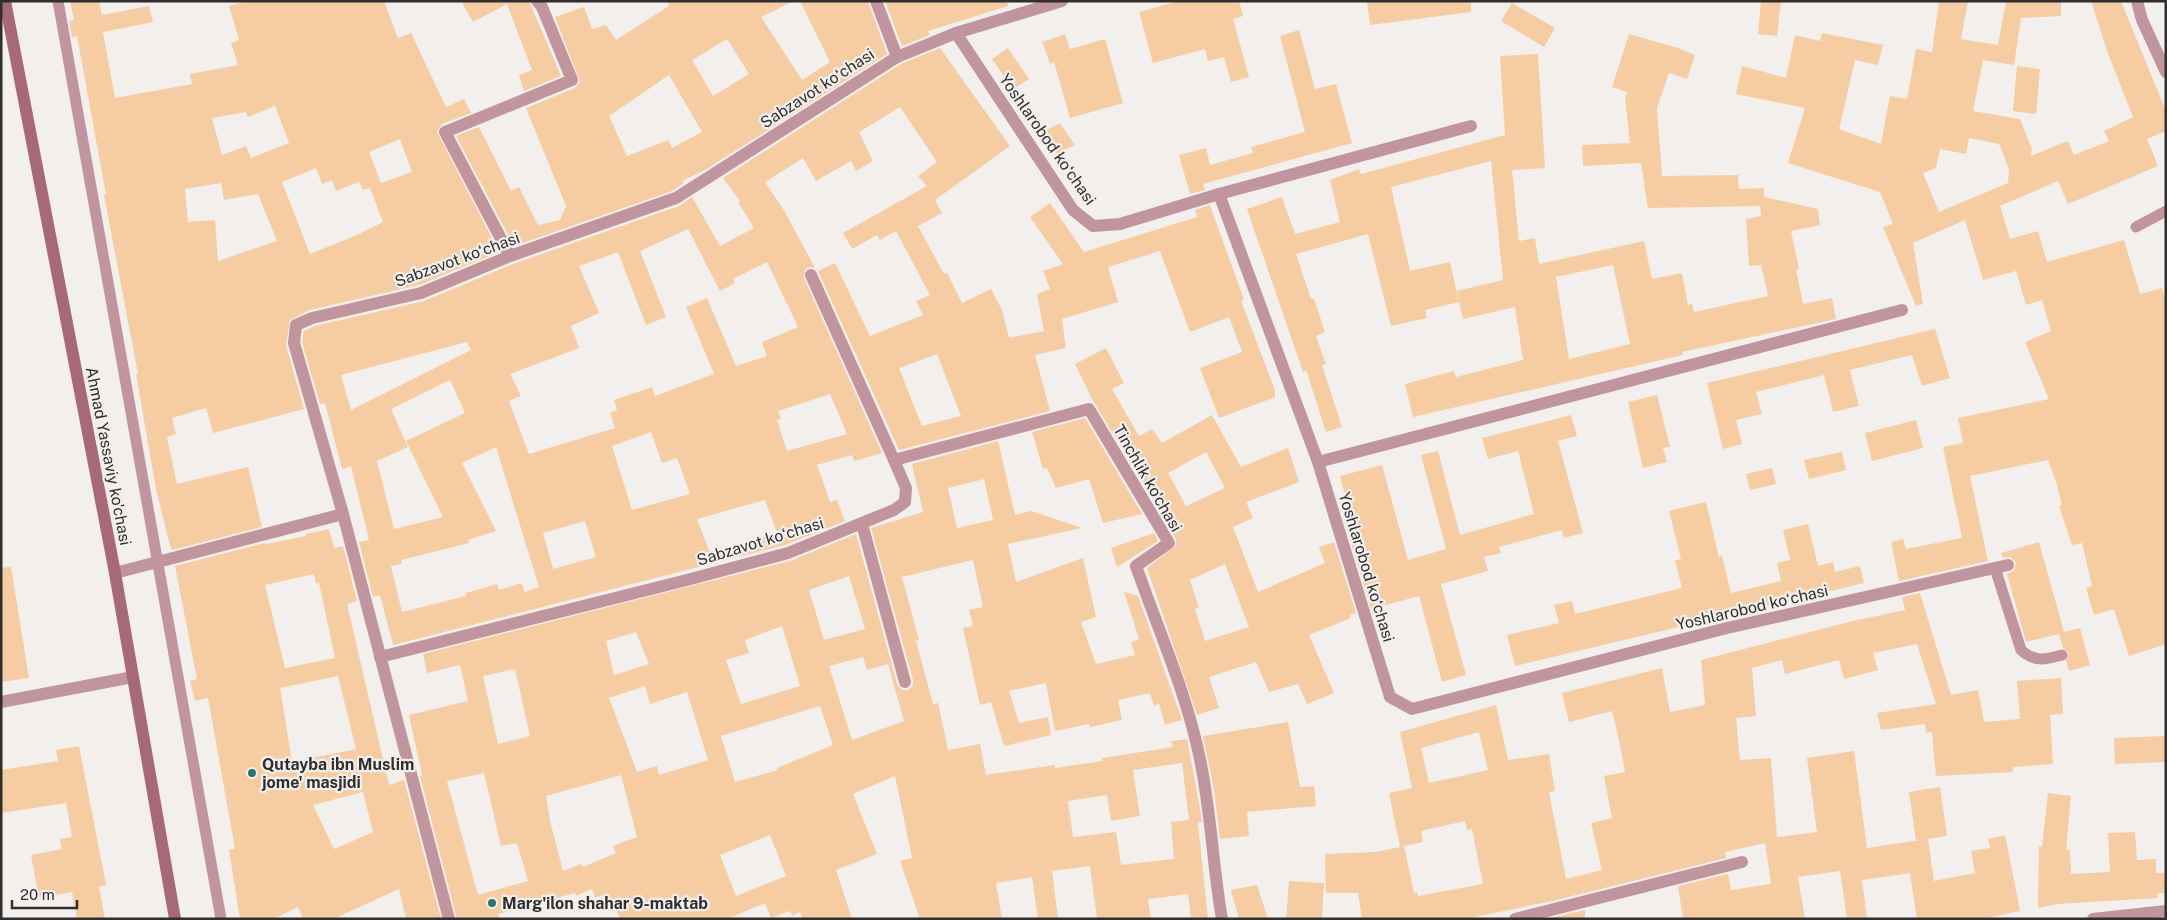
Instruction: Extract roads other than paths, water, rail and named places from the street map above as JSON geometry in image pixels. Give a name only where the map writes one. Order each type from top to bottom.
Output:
[{"type":"main road","name":"Ahmad Yassaviy ko'chasi","points":[[5,1],[115,573],[175,919]]},
{"type":"street","points":[[510,256],[445,132],[572,80],[542,7],[537,1]]},
{"type":"street","points":[[876,1],[896,57],[956,33],[1062,1]]},
{"type":"street","points":[[2137,1],[2142,20],[2166,72]]},
{"type":"street","name":"Yoshlarobod koʻchasi","points":[[956,33],[1074,210],[1093,226],[1120,224],[1220,194],[1318,462],[1390,697],[1412,709],[1727,628],[2008,565]]},
{"type":"street","name":"Sabzavot koʻchasi","points":[[449,919],[343,514],[294,342],[296,325],[312,318],[421,293],[510,256],[676,198],[896,57]]},
{"type":"street","points":[[1220,194],[1471,126]]},
{"type":"street","name":"Sabzavot koʻchasi","points":[[380,657],[788,553],[862,524],[894,510],[905,502],[906,488],[811,274]]},
{"type":"street","points":[[1318,462],[1902,310]]},
{"type":"street","name":"Tinchlik ko'chasi","points":[[894,460],[1089,409],[1169,543],[1136,566],[1186,704],[1198,748],[1205,782],[1214,870],[1222,919]]},
{"type":"street","points":[[115,573],[343,514]]},
{"type":"street","points":[[862,524],[905,682]]},
{"type":"street","points":[[1,702],[133,677]]},
{"type":"street","points":[[1515,919],[1742,862]]},
{"type":"street","points":[[2093,919],[2166,911]]},
{"type":"lane","points":[[58,1],[221,919]]},
{"type":"lane","points":[[2136,227],[2166,211]]},
{"type":"lane","points":[[1995,568],[2021,650],[2029,658],[2043,660],[2062,655]]},
{"type":"place","name":"Qutayba ibn Muslim jome' masjidi","points":[[252,773]]},
{"type":"place","name":"Marg'ilon shahar 9-maktab","points":[[492,903]]}]
